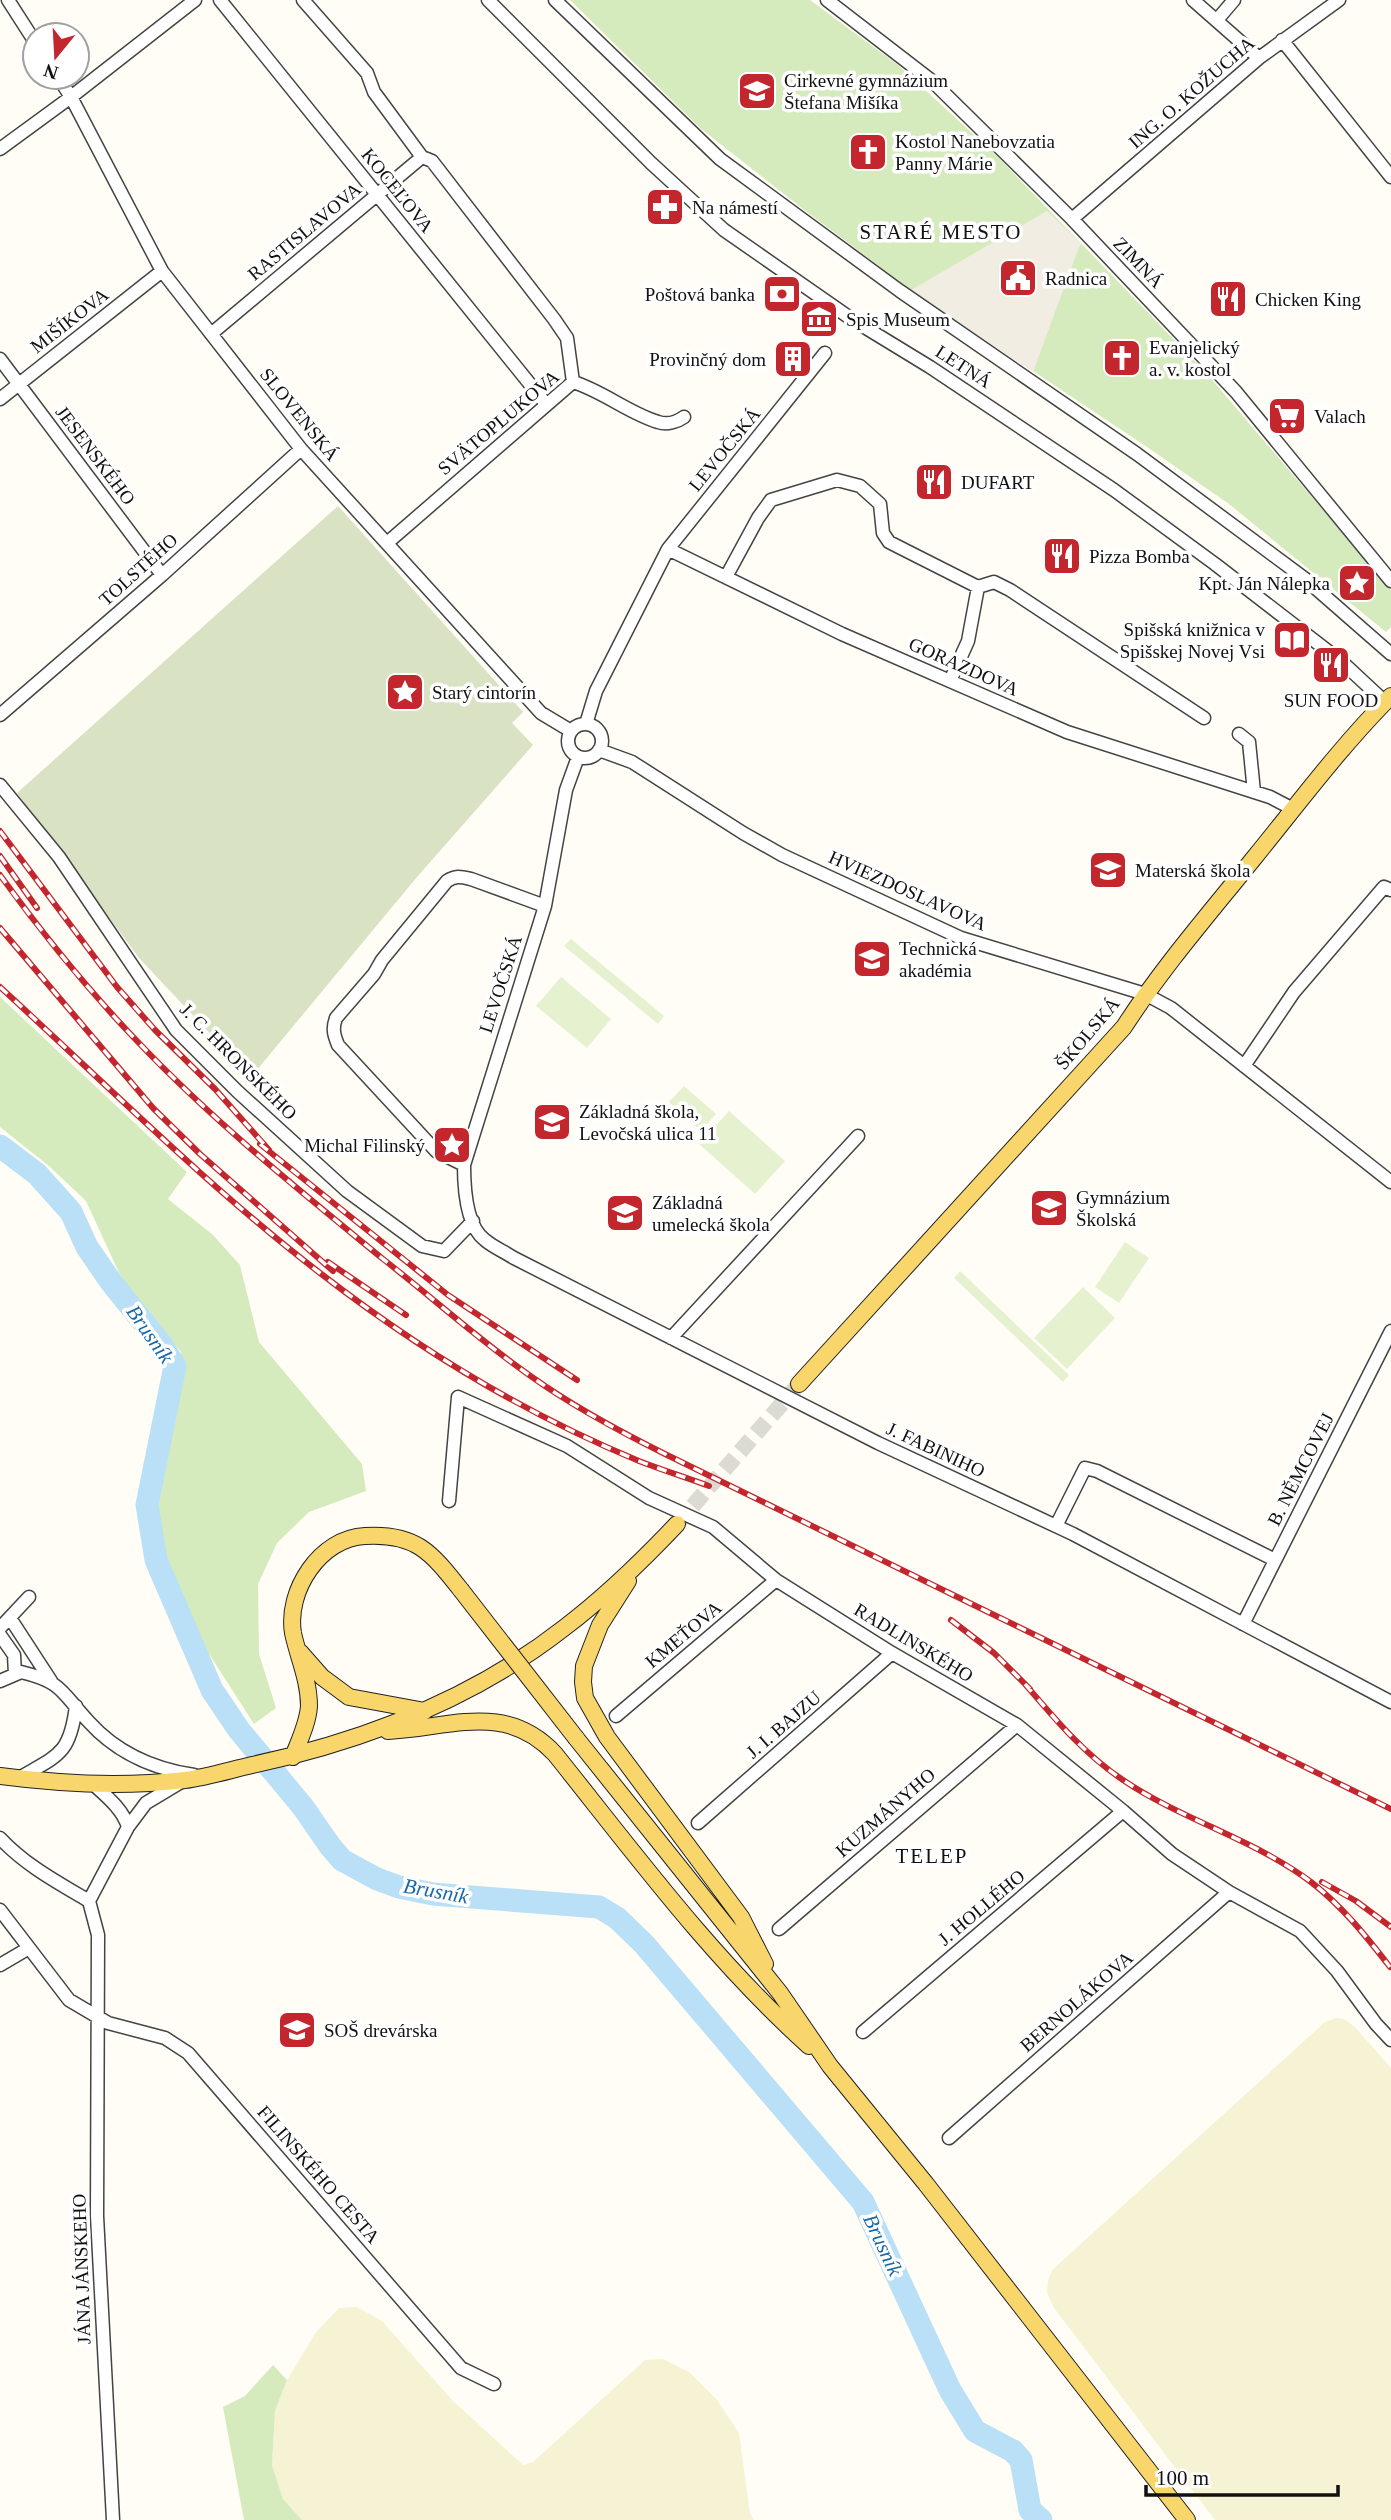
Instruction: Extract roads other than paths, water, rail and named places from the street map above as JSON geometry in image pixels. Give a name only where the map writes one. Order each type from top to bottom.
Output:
[{"type":"main road","name":"ŠKOLSKÁ","points":[[799,1384],[1124,1027],[1145,994],[1293,809],[1388,699]]},
{"type":"main road","points":[[0,1776],[92,1783],[184,1780],[291,1757],[375,1732],[425,1711],[502,1671],[553,1636],[639,1564],[677,1524]]},
{"type":"main road","points":[[291,1757],[309,1710],[308,1693],[293,1632],[293,1613],[306,1574],[318,1559],[332,1548],[359,1536],[389,1535],[409,1540],[436,1559],[461,1590],[780,1993],[830,2066],[926,2184],[1186,2520]]},
{"type":"main road","points":[[639,1564],[600,1625],[584,1666],[585,1698],[607,1737],[741,1917],[780,1993]]},
{"type":"main road","points":[[299,1650],[322,1677],[349,1697],[425,1711]]},
{"type":"main road","points":[[375,1732],[416,1730],[482,1720],[503,1722],[536,1737],[555,1754],[683,1915],[776,2017],[830,2066]]},
{"type":"street","points":[[8,0],[22,21]]},
{"type":"street","points":[[0,149],[195,0]]},
{"type":"street","name":"KOCEĽOVA","points":[[220,0],[546,404]]},
{"type":"street","name":"KOCEĽOVA","points":[[303,0],[367,74],[374,92],[422,157],[435,164],[561,328],[567,338],[573,382]]},
{"type":"street","name":"LETNÁ","points":[[488,0],[651,163],[724,230],[853,320],[930,367],[1114,490],[1215,564],[1388,699]]},
{"type":"street","name":"LETNÁ","points":[[555,0],[720,159],[931,313],[1137,454],[1304,578],[1391,654]]},
{"type":"street","name":"ZIMNÁ","points":[[827,0],[932,81],[1072,219],[1236,392],[1391,581]]},
{"type":"street","points":[[1193,0],[1259,58]]},
{"type":"street","points":[[1217,20],[1234,0]]},
{"type":"street","name":"ING. O. KOŽUCHA","points":[[1072,219],[1259,58],[1339,0]]},
{"type":"street","points":[[1282,40],[1391,177]]},
{"type":"street","name":"SLOVENSKÁ","points":[[67,91],[162,271],[301,449],[541,713],[571,731]]},
{"type":"street","name":"RASTISLAVOVA","points":[[211,334],[422,157]]},
{"type":"street","name":"MIŠÍKOVA","points":[[0,398],[162,271]]},
{"type":"street","name":"LEVOČSKÁ","points":[[586,724],[596,691],[668,549],[825,353]]},
{"type":"street","name":"JESENSKÉHO","points":[[0,359],[162,575]]},
{"type":"street","name":"SVÄTOPLUKOVA","points":[[387,543],[573,382],[660,423],[677,422],[684,417]]},
{"type":"street","name":"TOLSTÉHO","points":[[0,716],[301,449]]},
{"type":"street","points":[[726,577],[758,518],[771,500],[837,480],[860,486],[880,504],[883,533],[889,542],[978,587],[994,582],[1010,590],[1204,719]]},
{"type":"street","name":"GORAZDOVA","points":[[668,549],[842,634],[1067,732],[1270,797],[1293,809]]},
{"type":"street","points":[[950,681],[968,641],[978,587]]},
{"type":"street","points":[[580,724],[586,724],[597,729],[602,739],[600,750],[590,758],[579,757],[568,746],[571,731],[580,724]]},
{"type":"street","points":[[1239,734],[1249,742],[1254,792]]},
{"type":"street","name":"HVIEZDOSLAVOVA","points":[[600,750],[632,762],[782,855],[961,938],[1145,994],[1171,1008],[1391,1182]]},
{"type":"street","name":"LEVOČSKÁ","points":[[473,1221],[464,1193],[464,1165],[545,906],[566,790],[579,757]]},
{"type":"street","name":"J. C. HRONSKÉHO","points":[[0,785],[59,857],[176,1030],[237,1091],[346,1191],[422,1246],[444,1251],[473,1221]]},
{"type":"street","points":[[464,1165],[436,1151],[338,1045],[333,1026],[336,1018],[374,974],[382,960],[452,877],[460,876],[545,906]]},
{"type":"street","points":[[1244,1066],[1294,992],[1384,887],[1391,890]]},
{"type":"street","points":[[671,1338],[858,1136]]},
{"type":"street","name":"J. FABINIHO","points":[[473,1221],[482,1239],[493,1245],[878,1443],[1056,1526],[1391,1702]]},
{"type":"street","name":"B. NĚMCOVEJ","points":[[1243,1624],[1391,1331]]},
{"type":"street","name":"RADLINSKÉHO","points":[[449,1501],[458,1397],[567,1446],[649,1498],[713,1527],[776,1580],[892,1653],[1017,1725],[1124,1811],[1172,1854],[1229,1892],[1300,1931],[1337,1971],[1391,2040]]},
{"type":"street","points":[[1056,1526],[1086,1468],[1097,1471],[1275,1560]]},
{"type":"street","name":"KMEŤOVA","points":[[615,1716],[776,1580]]},
{"type":"street","points":[[0,1628],[29,1597]]},
{"type":"street","points":[[10,1618],[51,1681]]},
{"type":"street","points":[[0,1635],[14,1655],[15,1674]]},
{"type":"street","name":"J. I. BAJZU","points":[[698,1823],[892,1653]]},
{"type":"street","points":[[0,1681],[21,1672],[51,1681],[89,1723],[127,1754],[169,1771],[202,1777]]},
{"type":"street","points":[[19,1778],[59,1755],[68,1743],[73,1729],[76,1706]]},
{"type":"street","name":"KUZMÁNYHO","points":[[779,1928],[1017,1725]]},
{"type":"street","points":[[0,1838],[13,1852],[39,1871],[89,1901],[128,1827],[146,1803],[184,1780]]},
{"type":"street","points":[[92,1783],[111,1801],[126,1820],[128,1827]]},
{"type":"street","name":"J. HOLLÉHO","points":[[863,2032],[1124,1811]]},
{"type":"street","name":"BERNOLÁKOVA","points":[[949,2138],[1229,1892]]},
{"type":"street","name":"JÁNA JÁNSKEHO","points":[[89,1901],[98,1935],[97,2229],[113,2520]]},
{"type":"street","name":"FILINSKÉHO CESTA","points":[[0,1910],[69,2000],[108,2023],[165,2038],[188,2053],[461,2368],[494,2384]]},
{"type":"street","points":[[0,1965],[29,1948]]},
{"type":"waterway","name":"Brusník","points":[[0,1146],[37,1174],[71,1212],[87,1247],[175,1366],[147,1505],[156,1560],[212,1690],[239,1730],[303,1807],[342,1860],[377,1879],[433,1894],[599,1907],[617,1918],[644,1944],[863,2202],[950,2390],[975,2431],[1013,2451],[1021,2460],[1030,2510],[1041,2520]]},
{"type":"tunnel","points":[[677,1524],[799,1384]]},
{"type":"railway","points":[[0,831],[117,987],[155,1030],[215,1089],[269,1150]]},
{"type":"railway","points":[[0,856],[37,908]]},
{"type":"railway","points":[[0,875],[49,940],[101,1002],[196,1100],[383,1259],[494,1349],[548,1388],[665,1454],[1391,1809]]},
{"type":"railway","points":[[0,928],[153,1108],[200,1154],[333,1271]]},
{"type":"railway","points":[[0,987],[237,1205],[357,1301],[473,1378],[514,1401],[597,1443],[709,1486]]},
{"type":"railway","points":[[260,1144],[448,1295],[577,1380]]},
{"type":"railway","points":[[328,1262],[406,1315]]},
{"type":"railway","points":[[951,1620],[994,1653],[1030,1689]]},
{"type":"railway","points":[[1025,1684],[1083,1747],[1123,1780],[1169,1807],[1266,1854],[1311,1882],[1343,1911],[1390,1967]]},
{"type":"railway","points":[[1322,1882],[1356,1901],[1391,1927]]},
{"type":"place","name":"Cirkevné gymnázium Štefana Mišíka","points":[[757,91]]},
{"type":"place","name":"Kostol Nanebovzatia Panny Márie","points":[[868,152]]},
{"type":"place","name":"Na námestí","points":[[665,207]]},
{"type":"place","name":"Radnica","points":[[1018,278]]},
{"type":"place","name":"Poštová banka","points":[[782,294]]},
{"type":"place","name":"Chicken King","points":[[1228,299]]},
{"type":"place","name":"Spis Museum","points":[[819,319]]},
{"type":"place","name":"Evanjelický a. v. kostol","points":[[1122,358]]},
{"type":"place","name":"Provinčný dom","points":[[793,359]]},
{"type":"place","name":"Valach","points":[[1287,416]]},
{"type":"place","name":"DUFART","points":[[934,482]]},
{"type":"place","name":"Pizza Bomba","points":[[1062,556]]},
{"type":"place","name":"Kpt. Ján Nálepka","points":[[1357,583]]},
{"type":"place","name":"Spišská knižnica v Spišskej Novej Vsi","points":[[1292,640]]},
{"type":"place","name":"SUN FOOD","points":[[1331,665]]},
{"type":"place","name":"Starý cintorín","points":[[405,692]]},
{"type":"place","name":"Materská škola","points":[[1108,870]]},
{"type":"place","name":"Technická akadémia","points":[[872,959]]},
{"type":"place","name":"Základná škola, Levočská ulica 11","points":[[552,1122]]},
{"type":"place","name":"Michal Filinský","points":[[452,1145]]},
{"type":"place","name":"Gymnázium Školská","points":[[1049,1208]]},
{"type":"place","name":"Základná umelecká škola","points":[[625,1213]]},
{"type":"place","name":"SOŠ drevárska","points":[[297,2030]]},
{"type":"district","name":"STARÉ MESTO","points":[[941,232]]},
{"type":"district","name":"TELEP","points":[[932,1856]]}]
